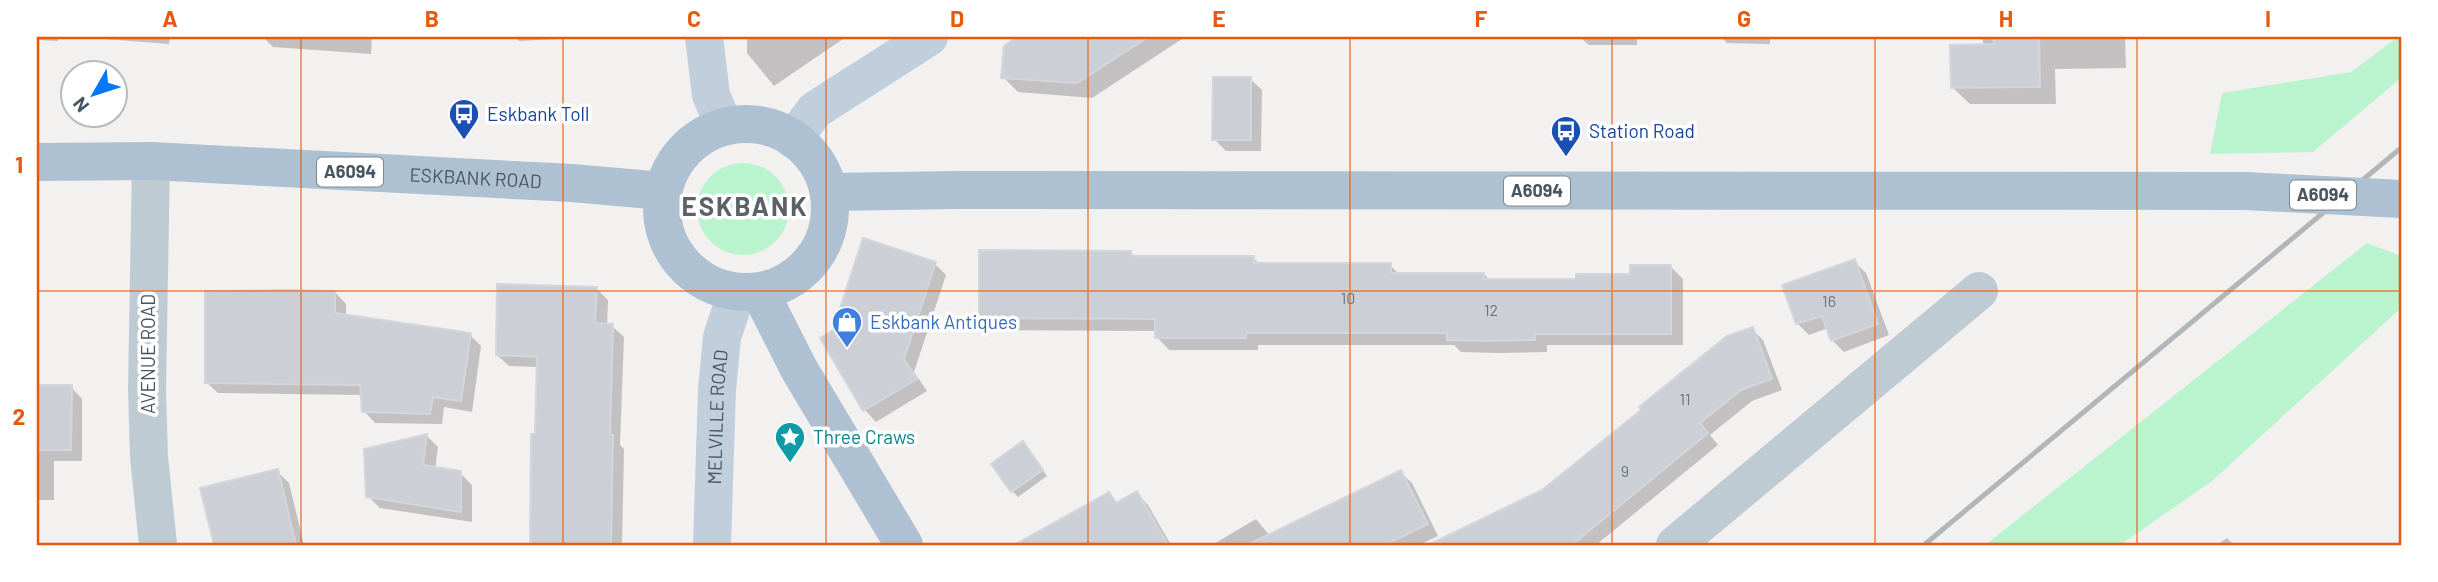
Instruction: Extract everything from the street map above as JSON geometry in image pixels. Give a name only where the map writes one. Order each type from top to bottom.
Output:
[{"type":"main road","points":[[704,37],[711,95],[724,126]]},
{"type":"main road","points":[[793,139],[815,110],[929,37]]},
{"type":"main road","points":[[760,125],[777,131],[793,139],[808,152],[823,174],[829,192],[826,237],[817,254],[800,274],[779,288],[749,293],[716,286],[698,276],[680,260],[668,239],[662,215],[666,175],[675,158],[689,144],[705,132],[724,126],[760,125]]},
{"type":"main road","name":"ESKBANK ROAD","points":[[37,162],[151,162],[572,183],[663,191]]},
{"type":"main road","name":"A6094","points":[[829,192],[2246,191],[2401,199]]},
{"type":"main road","points":[[749,293],[799,369],[904,545]]},
{"type":"main road","name":"MELVILLE ROAD","points":[[712,545],[717,390],[722,337],[749,293]]},
{"type":"street","name":"AVENUE ROAD","points":[[151,162],[147,389],[149,457],[158,545]]},
{"type":"street","points":[[1675,545],[1979,291]]},
{"type":"green space","points":[[2401,37],[2401,78],[2313,152],[2210,154],[2222,93],[2351,72]]},
{"type":"green space","points":[[743,163],[760,167],[775,177],[785,192],[789,209],[785,226],[775,241],[760,251],[743,255],[726,251],[711,241],[701,226],[697,209],[701,192],[711,177],[726,167]]},
{"type":"green space","points":[[2367,243],[2401,256],[2401,308],[2212,481],[2120,545],[1985,545]]},
{"type":"building","points":[[1017,37],[1148,37],[1077,83],[1001,78],[1004,46]]},
{"type":"building","points":[[1994,37],[2039,37],[2040,87],[1951,88],[1950,45],[1994,44]]},
{"type":"building","points":[[1213,77],[1251,77],[1251,140],[1212,140]]},
{"type":"building","points":[[863,238],[936,262],[904,359],[917,379],[863,411],[820,338],[833,330]]},
{"type":"building","points":[[979,250],[1131,251],[1131,256],[1254,256],[1254,263],[1391,263],[1391,273],[1484,273],[1484,279],[1576,279],[1576,274],[1630,274],[1630,265],[1671,265],[1671,334],[1535,334],[1535,340],[1484,341],[1447,340],[1447,333],[1246,333],[1246,338],[1155,338],[1155,319],[979,318]]},
{"type":"building","points":[[1855,259],[1878,324],[1831,341],[1822,316],[1796,324],[1782,285]]},
{"type":"building","points":[[497,284],[597,287],[595,323],[613,324],[611,545],[530,545],[531,434],[535,434],[537,357],[496,355]]},
{"type":"building","points":[[205,291],[335,291],[335,313],[471,333],[461,401],[433,397],[430,414],[362,412],[360,385],[205,383]]},
{"type":"building","points":[[1753,327],[1772,379],[1741,390],[1700,423],[1708,433],[1572,545],[1428,545],[1542,490],[1727,336]]},
{"type":"building","points":[[37,385],[72,385],[71,450],[37,450]]},
{"type":"building","points":[[427,434],[423,465],[461,471],[461,512],[366,497],[364,449]]},
{"type":"building","points":[[1023,441],[1043,470],[1011,492],[991,464]]},
{"type":"building","points":[[278,469],[296,545],[214,545],[200,488]]},
{"type":"building","points":[[1401,470],[1428,524],[1385,545],[1247,545]]},
{"type":"building","points":[[1137,491],[1168,545],[1014,545],[1109,492],[1116,503]]},
{"type":"railway","points":[[1924,545],[2401,148]]},
{"type":"place","name":"Eskbank Toll","points":[[464,141]]},
{"type":"place","name":"Station Road","points":[[1566,158]]},
{"type":"place","name":"Eskbank Antiques","points":[[847,349]]},
{"type":"place","name":"Three Craws","points":[[790,464]]},
{"type":"district","name":"ESKBANK","points":[[745,207]]}]
